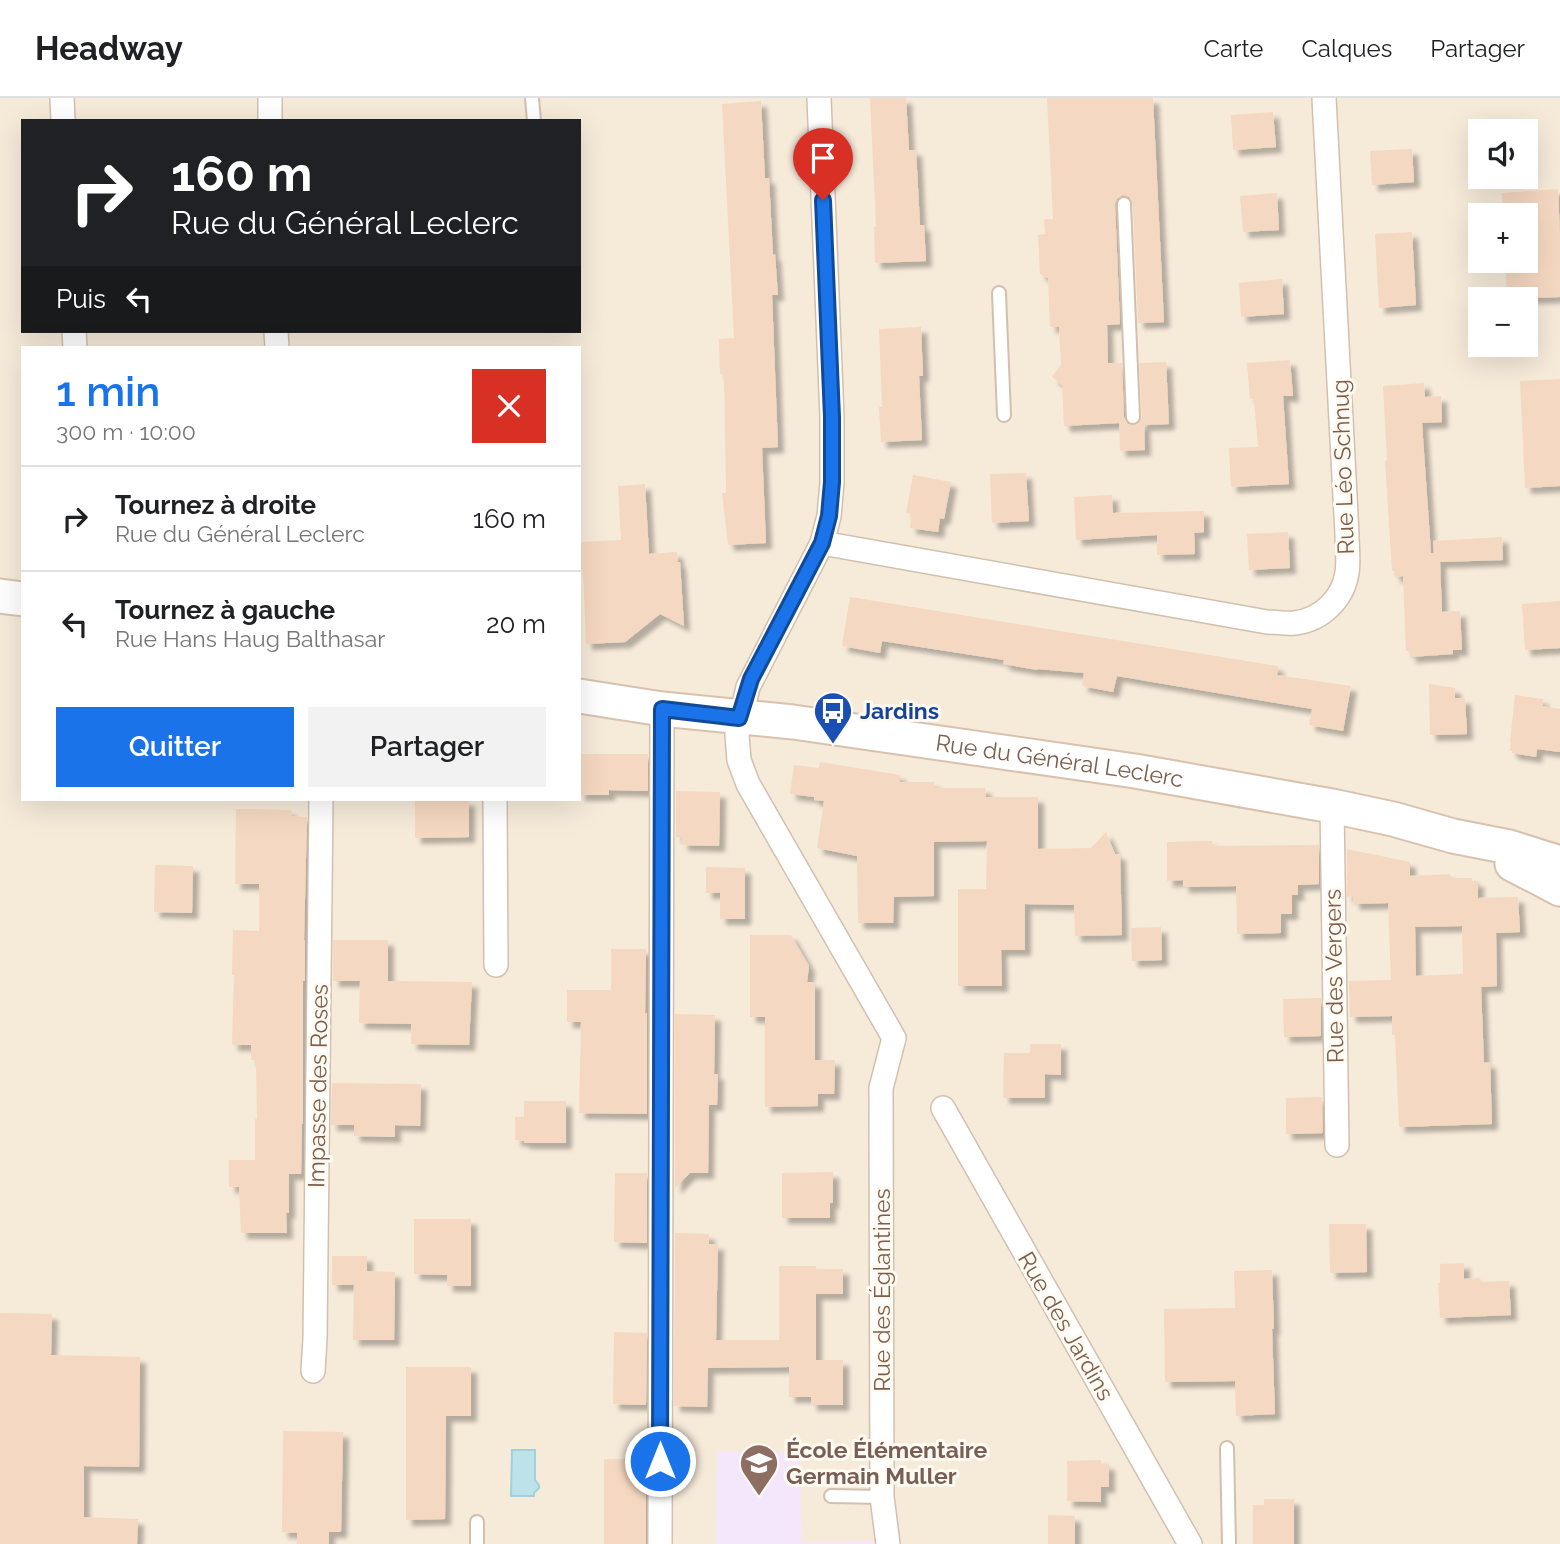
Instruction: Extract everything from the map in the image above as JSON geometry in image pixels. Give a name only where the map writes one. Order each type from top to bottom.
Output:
[{"type":"main road","points":[[0,596],[21,599]]},
{"type":"main road","name":"Rue du Général Leclerc","points":[[581,696],[662,709],[793,722],[1135,771],[1393,819],[1453,836],[1509,847],[1560,863]]},
{"type":"main road","name":"Rue du Général Leclerc","points":[[1453,836],[1560,888]]},
{"type":"street","points":[[62,98],[63,119]]},
{"type":"street","points":[[270,98],[270,119]]},
{"type":"street","points":[[739,718],[751,679],[822,543],[829,516],[832,417],[819,98]]},
{"type":"street","name":"Rue Léo Schnug","points":[[822,543],[1267,622],[1295,623],[1315,617],[1330,607],[1340,593],[1347,573],[1347,534],[1324,98]]},
{"type":"street","points":[[660,1544],[662,709]]},
{"type":"street","name":"Rue des Églantines","points":[[739,718],[739,760],[748,784],[894,1038],[881,1088],[883,1497],[888,1544]]},
{"type":"street","name":"Impasse des Roses","points":[[313,1371],[321,801]]},
{"type":"street","points":[[495,801],[496,965]]},
{"type":"street","name":"Rue des Vergers","points":[[1332,806],[1337,1145]]},
{"type":"street","name":"Rue des Jardins","points":[[943,1108],[1190,1544]]},
{"type":"lane","points":[[533,98],[534,119]]},
{"type":"lane","points":[[1124,204],[1133,417]]},
{"type":"lane","points":[[999,293],[1004,415]]},
{"type":"lane","points":[[1227,1448],[1229,1544]]},
{"type":"lane","points":[[831,1496],[883,1497]]},
{"type":"lane","points":[[477,1522],[477,1544]]},
{"type":"shaded area","points":[[0,98],[1560,98],[1560,1544],[0,1544]]},
{"type":"shaded area","name":"École Élémentaire Germain Muller","points":[[717,1451],[800,1453],[802,1542],[876,1541],[876,1544],[716,1544]]},
{"type":"water","points":[[512,1450],[535,1450],[535,1480],[539,1488],[534,1496],[511,1496]]},
{"type":"building","points":[[870,98],[906,98],[909,150],[916,150],[920,225],[924,225],[926,261],[875,263]]},
{"type":"building","points":[[1047,98],[1153,98],[1164,322],[1138,323],[1133,204],[1129,197],[1123,195],[1115,204],[1120,324],[1107,325],[1108,363],[1122,363],[1124,417],[1128,424],[1137,425],[1142,417],[1139,363],[1166,362],[1169,424],[1144,425],[1145,450],[1120,451],[1119,423],[1064,426],[1062,385],[1052,377],[1061,364],[1059,327],[1050,327],[1048,278],[1040,274],[1038,235],[1045,234],[1044,219],[1053,219]]},
{"type":"building","points":[[761,101],[765,178],[769,178],[778,295],[772,295],[778,447],[762,448],[766,543],[728,545],[722,493],[726,493],[724,374],[720,374],[719,339],[734,338],[722,104]]},
{"type":"building","points":[[1273,112],[1276,147],[1233,150],[1231,115]]},
{"type":"building","points":[[1412,149],[1414,182],[1372,185],[1370,151]]},
{"type":"building","points":[[1558,189],[1560,297],[1538,298],[1538,287],[1506,287],[1506,273],[1538,273],[1538,203],[1502,203],[1502,193]]},
{"type":"building","points":[[1277,193],[1279,230],[1243,232],[1240,196]]},
{"type":"building","points":[[1412,232],[1416,305],[1379,308],[1375,234]]},
{"type":"building","points":[[1282,279],[1284,314],[1241,317],[1239,283]]},
{"type":"building","points":[[921,327],[923,376],[919,376],[922,440],[881,442],[879,329]]},
{"type":"building","points":[[1290,360],[1293,396],[1283,396],[1289,484],[1231,487],[1229,448],[1258,447],[1254,399],[1250,399],[1247,363]]},
{"type":"building","points":[[1560,379],[1560,486],[1525,488],[1520,381]]},
{"type":"building","points":[[1424,383],[1425,397],[1441,396],[1442,422],[1422,423],[1431,553],[1434,553],[1433,541],[1502,537],[1503,560],[1440,562],[1442,612],[1460,611],[1462,650],[1453,650],[1453,654],[1410,657],[1410,651],[1406,651],[1403,576],[1395,577],[1392,571],[1383,386]]},
{"type":"building","points":[[1026,473],[1029,521],[992,523],[990,474]]},
{"type":"building","points":[[913,475],[951,482],[944,519],[940,518],[938,532],[910,528],[912,514],[906,513]]},
{"type":"building","points":[[645,484],[649,554],[677,552],[684,626],[660,614],[625,642],[586,644],[581,542],[621,540],[618,486]]},
{"type":"building","points":[[1112,495],[1113,513],[1204,511],[1204,532],[1194,533],[1195,554],[1157,555],[1157,535],[1076,540],[1074,497]]},
{"type":"building","points":[[1288,532],[1290,568],[1249,570],[1247,534]]},
{"type":"building","points":[[850,597],[1278,666],[1277,675],[1351,686],[1343,731],[1309,725],[1312,709],[1117,676],[1113,692],[1082,686],[1084,673],[1037,670],[1003,664],[1004,660],[882,641],[880,653],[842,646]]},
{"type":"building","points":[[1560,601],[1560,648],[1525,650],[1522,604]]},
{"type":"building","points":[[1429,684],[1455,688],[1455,698],[1465,698],[1467,734],[1430,735]]},
{"type":"building","points":[[1515,695],[1543,699],[1542,706],[1560,709],[1560,752],[1537,749],[1536,757],[1510,751]]},
{"type":"building","points":[[581,754],[648,754],[648,791],[609,790],[609,795],[581,795]]},
{"type":"building","points":[[820,762],[900,775],[900,782],[934,782],[934,788],[985,788],[986,797],[1038,797],[1038,849],[1091,848],[1106,832],[1115,854],[1120,854],[1122,935],[1075,936],[1074,905],[1025,904],[1025,950],[1001,950],[1002,986],[958,986],[958,889],[986,889],[987,841],[934,842],[934,896],[894,897],[893,923],[858,923],[857,856],[817,848],[824,801],[790,794],[794,765],[819,768]]},
{"type":"building","points":[[676,791],[720,792],[719,846],[682,845],[682,837],[676,837]]},
{"type":"building","points":[[415,801],[469,801],[469,837],[415,838]]},
{"type":"building","points":[[236,809],[291,810],[291,816],[307,817],[301,1174],[289,1174],[287,1233],[241,1233],[239,1187],[229,1187],[229,1160],[255,1160],[257,1119],[256,1060],[251,1060],[251,1045],[232,1045],[233,930],[259,931],[259,884],[235,884]]},
{"type":"building","points":[[1212,841],[1212,846],[1319,845],[1319,884],[1298,885],[1298,895],[1292,895],[1292,914],[1281,914],[1281,933],[1237,934],[1236,886],[1183,887],[1183,880],[1167,881],[1167,842]]},
{"type":"building","points":[[1347,849],[1410,862],[1410,876],[1449,874],[1453,878],[1472,878],[1472,881],[1478,881],[1478,898],[1518,897],[1520,932],[1496,933],[1497,986],[1481,987],[1484,1063],[1490,1062],[1492,1124],[1399,1127],[1392,1016],[1350,1017],[1349,981],[1391,980],[1388,903],[1354,904],[1353,896],[1347,897]],"holes":[[[1462,926],[1463,974],[1416,976],[1415,927]]]},
{"type":"building","points":[[155,865],[193,866],[192,913],[154,912]]},
{"type":"building","points":[[706,867],[745,868],[745,919],[720,919],[720,893],[706,893]]},
{"type":"building","points":[[1161,927],[1162,960],[1132,961],[1131,928]]},
{"type":"building","points":[[750,935],[791,935],[809,966],[807,982],[815,982],[815,1060],[835,1060],[834,1094],[818,1094],[818,1106],[765,1107],[765,1017],[750,1017]]},
{"type":"building","points":[[333,940],[388,940],[388,981],[472,982],[469,1045],[411,1044],[411,1024],[359,1023],[360,981],[333,981]]},
{"type":"building","points":[[611,949],[646,949],[647,1114],[579,1113],[581,1022],[567,1022],[567,990],[611,990]]},
{"type":"building","points":[[1321,998],[1321,1036],[1284,1037],[1283,999]]},
{"type":"building","points":[[675,1014],[715,1015],[714,1074],[718,1074],[717,1105],[709,1105],[708,1173],[690,1173],[675,1188]]},
{"type":"building","points":[[1030,1044],[1061,1044],[1061,1075],[1045,1074],[1045,1098],[1003,1098],[1004,1053],[1030,1053]]},
{"type":"building","points":[[332,1083],[421,1084],[420,1126],[395,1125],[395,1137],[354,1136],[354,1125],[331,1125]]},
{"type":"building","points":[[1322,1097],[1323,1133],[1286,1134],[1286,1098]]},
{"type":"building","points":[[524,1101],[566,1101],[566,1143],[524,1143],[515,1140],[515,1117],[524,1117]]},
{"type":"building","points":[[833,1172],[830,1218],[782,1218],[782,1173]]},
{"type":"building","points":[[615,1173],[647,1173],[647,1243],[614,1242]]},
{"type":"building","points":[[414,1219],[471,1219],[471,1286],[447,1286],[447,1275],[414,1274]]},
{"type":"building","points":[[1329,1224],[1366,1224],[1367,1272],[1330,1273]]},
{"type":"building","points":[[675,1233],[709,1234],[709,1244],[718,1244],[716,1340],[779,1340],[779,1266],[843,1269],[843,1294],[816,1294],[816,1360],[843,1360],[843,1405],[811,1405],[811,1397],[789,1397],[789,1367],[708,1368],[707,1407],[674,1406]]},
{"type":"building","points":[[332,1256],[367,1256],[367,1271],[395,1272],[394,1340],[353,1340],[354,1285],[332,1285]]},
{"type":"building","points":[[1464,1263],[1464,1279],[1480,1278],[1481,1282],[1509,1281],[1511,1315],[1440,1318],[1440,1264]]},
{"type":"building","points":[[1272,1270],[1275,1414],[1236,1416],[1235,1381],[1165,1382],[1164,1309],[1235,1308],[1234,1271]]},
{"type":"building","points":[[0,1313],[52,1314],[51,1355],[140,1357],[139,1467],[84,1466],[84,1517],[138,1519],[137,1544],[0,1544]]},
{"type":"building","points":[[614,1332],[647,1333],[646,1405],[613,1404]]},
{"type":"building","points":[[406,1367],[471,1367],[471,1416],[446,1416],[445,1519],[406,1520]]},
{"type":"building","points":[[283,1431],[343,1432],[341,1532],[329,1532],[329,1544],[297,1544],[297,1533],[282,1532]]},
{"type":"building","points":[[604,1459],[646,1459],[646,1544],[604,1544]]},
{"type":"building","points":[[1101,1460],[1101,1464],[1109,1464],[1109,1487],[1101,1487],[1101,1502],[1067,1501],[1067,1461]]},
{"type":"building","points":[[1264,1499],[1294,1499],[1294,1544],[1253,1544],[1253,1505],[1264,1505]]},
{"type":"building","points":[[1048,1515],[1075,1516],[1075,1544],[1048,1544]]},
{"type":"place","name":"Jardins","points":[[833,745]]},
{"type":"place","name":"École Élémentaire Germain Muller","points":[[759,1497]]},
{"type":"route","points":[[660,1461],[662,709],[739,718],[751,679],[822,543],[829,516],[832,482],[823,200]]}]
